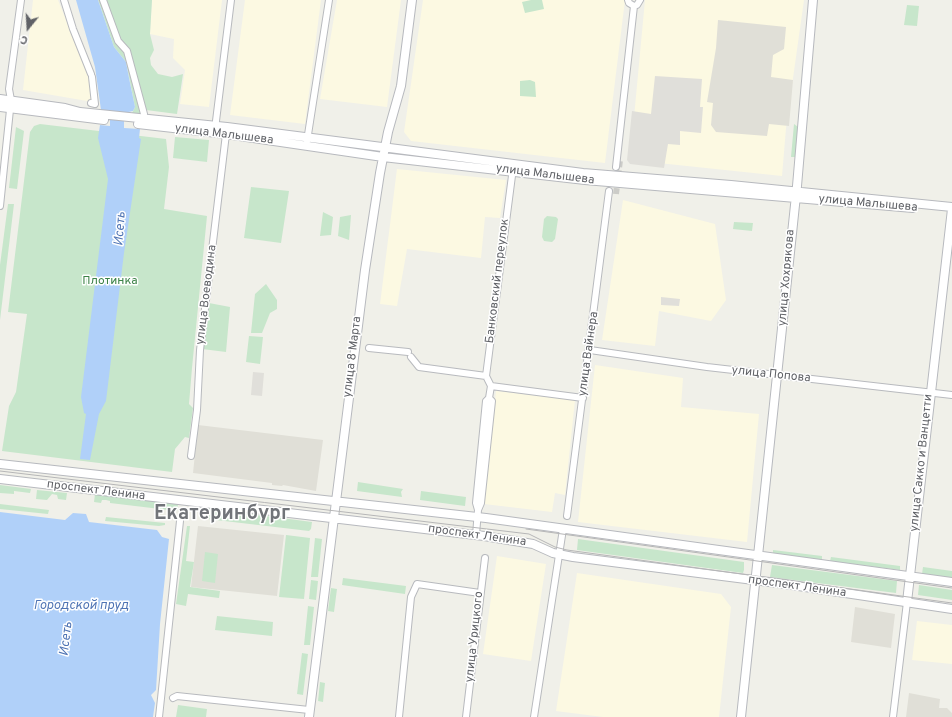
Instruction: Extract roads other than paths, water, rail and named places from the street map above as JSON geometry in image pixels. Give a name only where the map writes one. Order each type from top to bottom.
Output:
[{"type":"main road","name":"улица 8 Марта","points":[[309,713],[364,270],[383,157],[401,86],[412,0]]},
{"type":"main road","name":"улица Хохрякова","points":[[741,717],[796,195],[813,0]]},
{"type":"main road","points":[[0,99],[11,104]]},
{"type":"main road","points":[[0,107],[11,104]]},
{"type":"main road","name":"улица Малышева","points":[[11,104],[97,117],[141,119],[307,142],[383,157],[583,173],[952,210]]},
{"type":"main road","name":"улица Малышева","points":[[215,129],[226,134],[385,148],[513,167]]},
{"type":"main road","name":"улица Сакко и Ванцетти","points":[[906,602],[952,210]]},
{"type":"main road","name":"проспект Ленина","points":[[0,464],[335,502],[478,514],[563,529],[952,582]]},
{"type":"main road","name":"проспект Ленина","points":[[0,479],[100,492],[476,535],[533,544],[559,554],[952,609]]},
{"type":"street","points":[[0,206],[11,104],[9,89],[21,0]]},
{"type":"street","points":[[64,0],[72,29],[91,76],[95,104],[91,103]]},
{"type":"street","points":[[103,0],[118,41],[127,52],[141,119]]},
{"type":"street","points":[[215,129],[231,0]]},
{"type":"street","points":[[307,142],[329,0]]},
{"type":"street","points":[[628,0],[629,3],[634,6]]},
{"type":"street","points":[[616,167],[634,6],[637,5],[640,0]]},
{"type":"street","name":"улица Воеводина","points":[[191,456],[197,410],[200,350],[226,134]]},
{"type":"street","name":"Банковский переулок","points":[[486,376],[513,167]]},
{"type":"street","name":"улица Вайнера","points":[[567,516],[590,350],[609,191]]},
{"type":"street","points":[[369,348],[410,355],[419,368],[486,376],[491,386],[489,398],[492,401],[476,535]]},
{"type":"street","name":"улица Попова","points":[[590,350],[693,366],[952,395]]},
{"type":"street","points":[[491,386],[583,398]]},
{"type":"street","points":[[159,717],[180,521]]},
{"type":"street","points":[[534,717],[563,529]]},
{"type":"street","name":"улица Урицкого","points":[[466,717],[485,558]]},
{"type":"street","points":[[399,717],[411,597],[418,584],[480,593]]},
{"type":"street","name":"улица Сакко и Ванцетти","points":[[893,717],[906,602]]},
{"type":"street","points":[[173,698],[177,696],[309,713]]},
{"type":"water","name":"Исеть","points":[[76,0],[98,0],[114,47],[126,62],[135,107],[133,111],[124,113],[124,128],[140,129],[139,138],[141,139],[124,253],[106,401],[99,414],[90,460],[80,459],[86,414],[84,413],[81,397],[108,179],[98,138],[100,125],[110,126],[110,112],[108,110],[101,110],[95,67]]},
{"type":"water","name":"Городской пруд","points":[[0,512],[65,520],[73,513],[86,514],[89,522],[157,530],[162,537],[169,539],[160,624],[156,690],[151,695],[155,703],[153,717],[0,717]]},
{"type":"tunnel","points":[[616,194],[620,160]]},
{"type":"tram line","points":[[0,471],[529,534],[555,547],[567,550],[952,603]]},
{"type":"tram line","points":[[526,529],[952,588]]},
{"type":"district","name":"Екатеринбург","points":[[222,515]]},
{"type":"park label","name":"Плотинка","points":[[110,282]]}]
